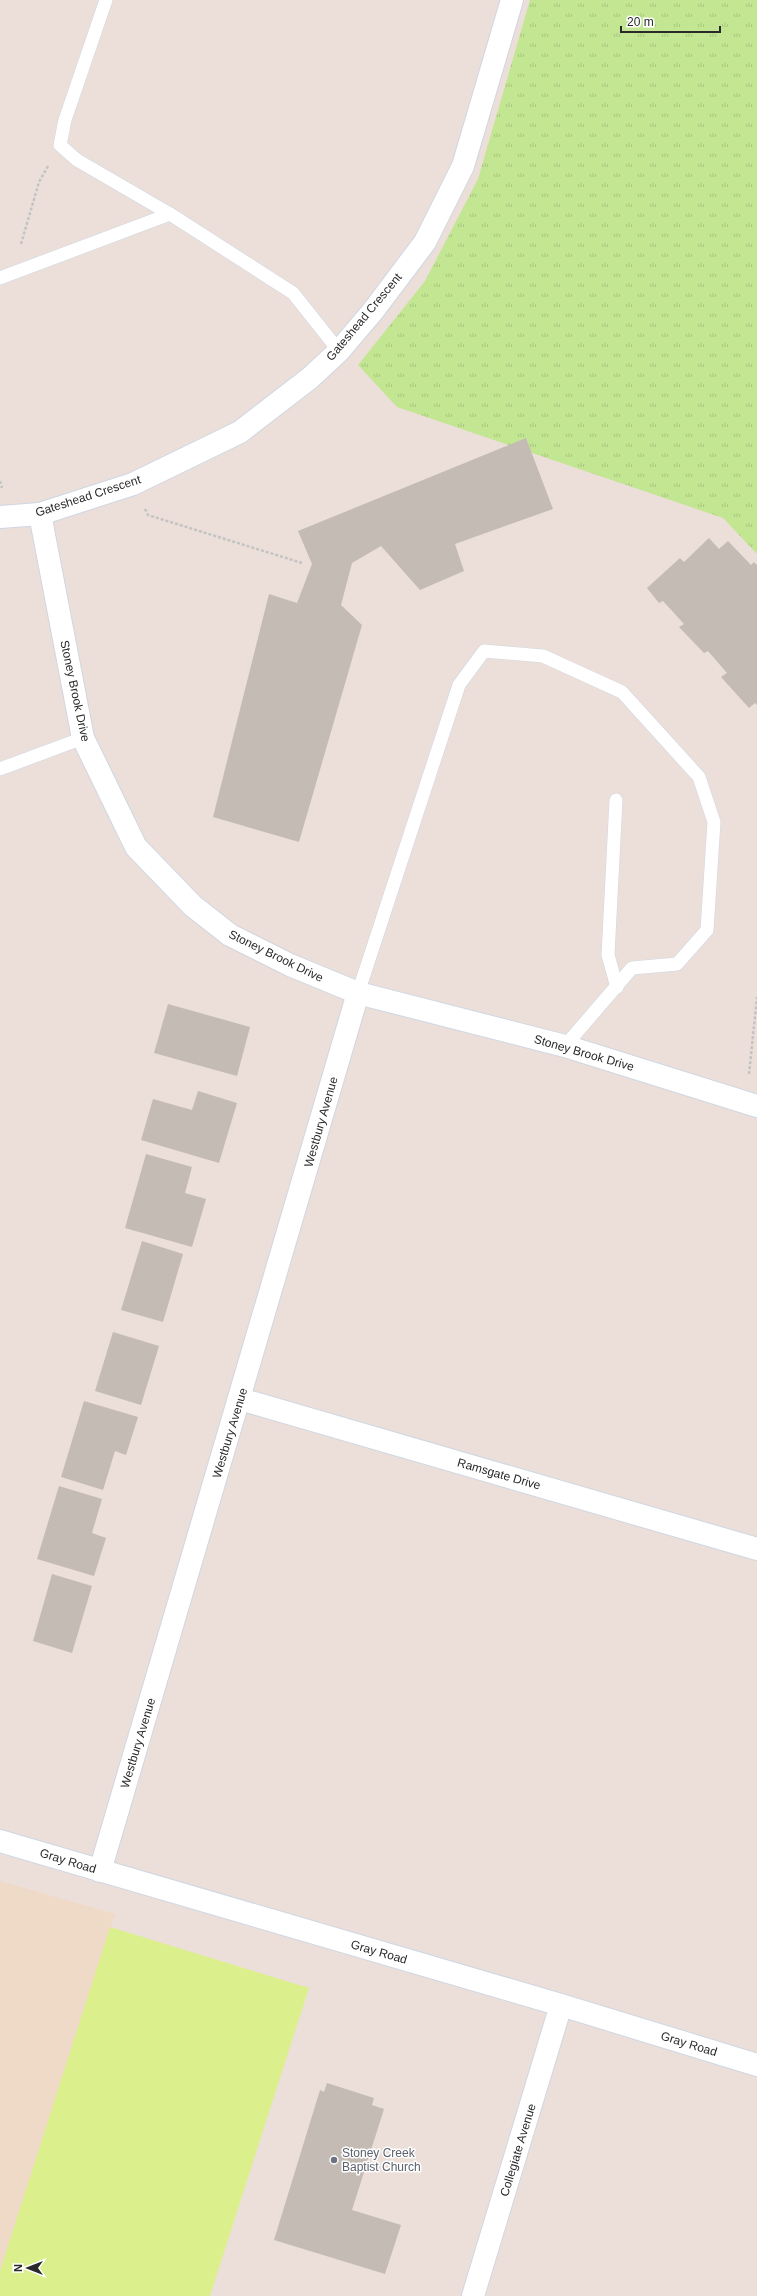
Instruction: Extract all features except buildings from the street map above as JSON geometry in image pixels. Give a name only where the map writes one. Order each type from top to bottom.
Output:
[{"type":"street","name":"Gateshead Crescent","points":[[0,517],[40,514],[133,484],[240,432],[310,378],[339,351],[382,299],[425,242],[463,166],[512,0]]},
{"type":"street","name":"Stoney Brook Drive","points":[[40,514],[83,738],[136,847],[193,906],[230,935],[290,965],[358,993],[565,1046],[752,1104]]},
{"type":"street","name":"Westbury Avenue","points":[[100,1871],[240,1399],[358,993]]},
{"type":"street","name":"Ramsgate Drive","points":[[240,1399],[757,1549]]},
{"type":"street","name":"Gray Road","points":[[0,1841],[561,2005],[757,2065]]},
{"type":"street","name":"Collegiate Avenue","points":[[473,2296],[561,2005]]},
{"type":"lane","points":[[106,0],[65,120],[60,145],[77,160],[170,214],[293,293],[339,351]]},
{"type":"lane","points":[[6,276],[170,214]]},
{"type":"lane","points":[[358,993],[459,685],[484,650],[543,656],[622,692],[699,777],[714,822],[707,930],[677,964],[632,968],[565,1046]]},
{"type":"lane","points":[[0,769],[83,738]]},
{"type":"lane","points":[[616,800],[608,955],[617,987]]},
{"type":"path","points":[[6,276],[39,182],[60,145]]},
{"type":"path","points":[[133,484],[148,515],[302,563]]},
{"type":"path","points":[[752,1104],[757,997]]},
{"type":"shaded area","points":[[0,1881],[115,1914],[0,2271]]},
{"type":"green space","points":[[530,0],[757,0],[757,554],[723,518],[397,407],[358,365],[425,281],[478,179]]},
{"type":"green space","points":[[110,1927],[309,1988],[210,2296],[0,2296],[0,2271]]},
{"type":"place","name":"Stoney Creek Baptist Church","points":[[334,2160]]}]
